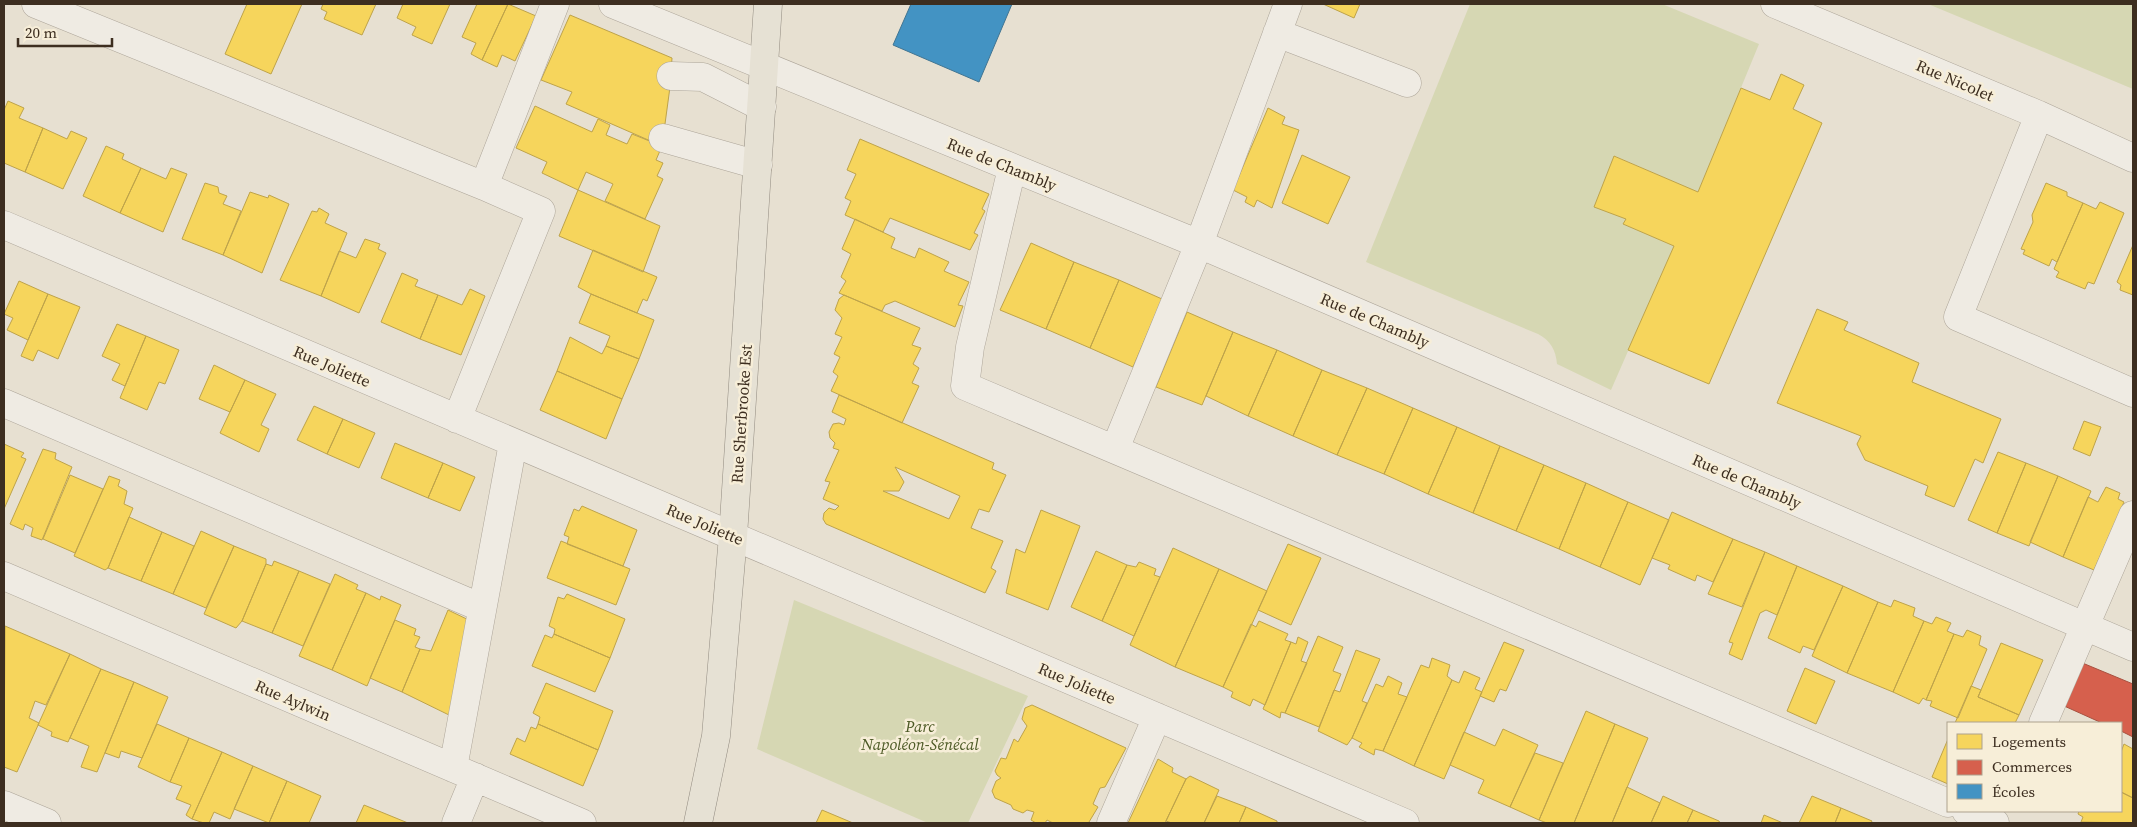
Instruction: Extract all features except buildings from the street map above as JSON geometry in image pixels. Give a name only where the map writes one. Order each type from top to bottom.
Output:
[{"type":"main road","name":"Rue Sherbrooke Est","points":[[698,823],[716,736],[733,536],[768,4]]},
{"type":"street","points":[[36,4],[484,186],[541,211],[457,420]]},
{"type":"street","points":[[484,186],[555,4]]},
{"type":"street","name":"Rue de Chambly","points":[[613,4],[1199,244],[2133,647]]},
{"type":"street","points":[[1116,448],[1199,244],[1288,4]]},
{"type":"street","name":"Rue Nicolet","points":[[1775,4],[2039,115],[2133,158]]},
{"type":"street","points":[[1277,33],[1406,83]]},
{"type":"street","points":[[671,76],[703,77],[762,107]]},
{"type":"street","points":[[2039,115],[1958,317],[2133,393]]},
{"type":"street","points":[[663,138],[758,165]]},
{"type":"street","points":[[1012,168],[970,347],[965,386],[1116,448],[1947,803]]},
{"type":"street","name":"Rue Joliette","points":[[4,225],[457,420],[1405,823]]},
{"type":"street","points":[[4,403],[482,608]]},
{"type":"street","points":[[456,823],[464,772],[482,608],[513,443]]},
{"type":"street","points":[[2042,722],[2133,515]]},
{"type":"street","name":"Rue Aylwin","points":[[4,576],[582,823]]},
{"type":"street","points":[[1111,823],[1157,717]]},
{"type":"street","points":[[4,805],[47,823]]},
{"type":"street","points":[[1968,812],[1995,823]]},
{"type":"green space","points":[[1470,4],[1662,4],[1759,44],[1698,192],[1615,156],[1626,219],[1623,224],[1674,246],[1611,390],[1557,364],[1552,346],[1538,334],[1366,262]]},
{"type":"green space","points":[[1928,4],[2133,4],[2133,89]]},
{"type":"green space","name":"Parc Napoléon-Sénécal","points":[[794,600],[1028,696],[968,823],[928,823],[757,749]]}]
